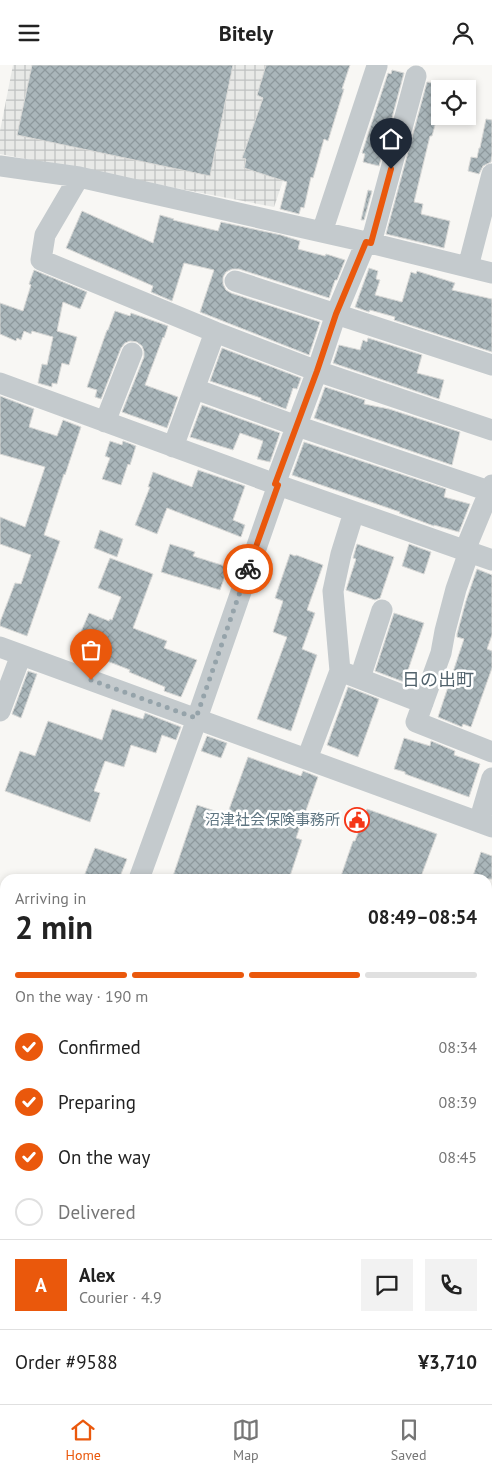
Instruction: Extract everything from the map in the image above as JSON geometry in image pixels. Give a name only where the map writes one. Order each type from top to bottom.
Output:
[{"type":"street","points":[[322,232],[377,66]]},
{"type":"street","points":[[141,874],[336,314],[369,243],[416,76]]},
{"type":"street","points":[[0,166],[79,177],[492,273]]},
{"type":"street","points":[[468,267],[492,175]]},
{"type":"street","points":[[79,177],[45,235],[41,260],[215,332],[317,371],[492,430]]},
{"type":"street","points":[[236,281],[492,365]]},
{"type":"street","points":[[173,447],[215,332]]},
{"type":"street","points":[[105,422],[132,353]]},
{"type":"street","points":[[0,383],[276,485],[492,560]]},
{"type":"street","points":[[195,389],[297,426],[491,489],[467,551],[440,653],[416,723],[492,752]]},
{"type":"street","points":[[350,675],[333,591],[341,554],[354,512]]},
{"type":"street","points":[[307,759],[382,610]]},
{"type":"street","points":[[0,647],[486,824],[492,778]]},
{"type":"street","points":[[0,711],[21,655]]},
{"type":"street","points":[[350,675],[423,703]]},
{"type":"shaded area","points":[[13,65],[323,65],[274,207],[0,154],[0,131]]},
{"type":"building","points":[[32,65],[233,65],[210,176],[17,135]]},
{"type":"building","points":[[266,65],[350,65],[328,141],[324,139],[313,178],[311,177],[304,208],[301,207],[299,214],[280,209],[287,182],[244,168],[246,159],[242,158],[263,98],[257,95]]},
{"type":"building","points":[[392,70],[404,73],[379,166],[363,162],[365,154],[362,153],[388,73],[391,74]]},
{"type":"building","points":[[427,82],[431,82],[431,125],[435,125],[432,136],[430,136],[414,202],[423,204],[421,214],[450,221],[444,248],[386,234]]},
{"type":"building","points":[[486,119],[492,120],[492,155],[491,162],[483,166],[479,174],[468,171],[471,157],[477,158]]},
{"type":"building","points":[[368,190],[372,191],[364,220],[361,220]]},
{"type":"building","points":[[82,211],[153,243],[160,215],[218,231],[221,222],[281,235],[300,241],[298,249],[325,256],[326,254],[345,260],[329,298],[239,269],[232,269],[226,272],[223,277],[223,284],[226,290],[231,293],[320,322],[309,355],[200,312],[214,270],[184,263],[172,301],[151,292],[153,286],[66,248]]},
{"type":"building","points":[[369,268],[378,271],[376,279],[380,280],[375,295],[402,302],[411,272],[416,274],[417,271],[455,283],[452,290],[492,299],[492,352],[394,320],[395,317],[355,307]]},
{"type":"building","points":[[34,270],[87,292],[80,309],[63,302],[57,331],[77,337],[69,365],[62,363],[57,384],[52,383],[52,387],[38,383],[42,364],[47,365],[53,337],[32,331],[31,334],[24,331],[21,340],[17,338],[16,341],[0,334],[0,303],[23,311]]},
{"type":"building","points":[[115,311],[130,316],[131,313],[168,326],[145,385],[178,397],[167,428],[122,412],[144,357],[142,346],[137,342],[130,341],[121,348],[101,399],[95,397],[97,390],[87,387]]},
{"type":"building","points":[[368,338],[422,355],[417,373],[444,380],[439,399],[333,363],[339,345],[360,350],[363,340],[367,342]]},
{"type":"building","points":[[222,348],[301,378],[297,389],[293,388],[286,409],[261,400],[261,398],[210,381]]},
{"type":"building","points":[[325,387],[365,400],[364,404],[389,409],[460,432],[452,465],[314,418]]},
{"type":"building","points":[[0,396],[34,409],[29,427],[57,436],[63,420],[81,427],[44,535],[60,541],[27,636],[0,626],[15,583],[21,584],[31,555],[0,544],[0,517],[25,527],[45,467],[0,454]]},
{"type":"building","points":[[202,405],[280,433],[270,462],[257,459],[263,441],[240,433],[233,450],[190,437]]},
{"type":"building","points":[[110,441],[122,445],[123,441],[136,446],[121,485],[102,479],[110,458],[105,456]]},
{"type":"building","points":[[304,442],[446,489],[444,497],[470,504],[459,532],[434,526],[400,512],[292,475]]},
{"type":"building","points":[[198,470],[245,486],[233,520],[245,525],[241,537],[167,508],[157,534],[135,525],[150,487],[148,487],[153,472],[192,487]]},
{"type":"building","points":[[100,530],[123,539],[117,557],[94,548]]},
{"type":"building","points":[[170,544],[195,552],[193,556],[228,567],[220,590],[161,572]]},
{"type":"building","points":[[357,544],[394,557],[380,598],[375,600],[346,590],[356,559],[353,558]]},
{"type":"building","points":[[409,544],[431,552],[424,574],[402,566]]},
{"type":"building","points":[[290,554],[323,565],[307,610],[315,613],[302,649],[317,655],[291,731],[257,719],[287,637],[273,632],[283,601],[275,598]]},
{"type":"building","points":[[110,558],[153,574],[133,628],[167,641],[164,648],[197,660],[181,697],[164,691],[165,687],[129,672],[130,670],[95,656],[98,647],[78,639],[89,613],[109,621],[110,619],[112,620],[121,597],[98,588]]},
{"type":"building","points":[[477,569],[492,575],[492,635],[487,649],[492,651],[492,668],[471,727],[463,724],[462,727],[438,717],[464,639],[457,637],[457,634]]},
{"type":"building","points":[[394,613],[424,623],[404,682],[375,671]]},
{"type":"building","points":[[28,671],[37,674],[21,718],[12,714]]},
{"type":"building","points":[[348,687],[379,699],[358,757],[327,745]]},
{"type":"building","points":[[112,709],[143,719],[145,713],[181,727],[176,740],[162,735],[156,753],[131,745],[124,767],[105,761],[94,791],[100,793],[90,822],[5,791],[20,751],[35,756],[48,721],[102,740]]},
{"type":"building","points":[[207,736],[227,743],[221,758],[201,751]]},
{"type":"building","points":[[404,738],[430,746],[431,741],[455,751],[454,755],[480,764],[469,797],[394,769]]},
{"type":"building","points":[[248,757],[301,776],[303,771],[318,777],[296,838],[302,840],[291,874],[174,874],[197,805],[227,815]]},
{"type":"building","points":[[367,809],[437,834],[422,874],[342,874],[353,841],[355,841]]},
{"type":"building","points":[[95,848],[127,859],[121,874],[85,874]]},
{"type":"building","points":[[481,852],[492,856],[492,874],[474,874]]},
{"type":"way so far","points":[[91,680],[196,718],[248,569]]},
{"type":"place","name":"沼津社会保険事務所","points":[[357,820]]},
{"type":"district","name":"日の出町","points":[[438,680]]},
{"type":"route","points":[[248,569],[278,485],[275,484],[336,314],[366,242],[371,243],[391,169]]}]
